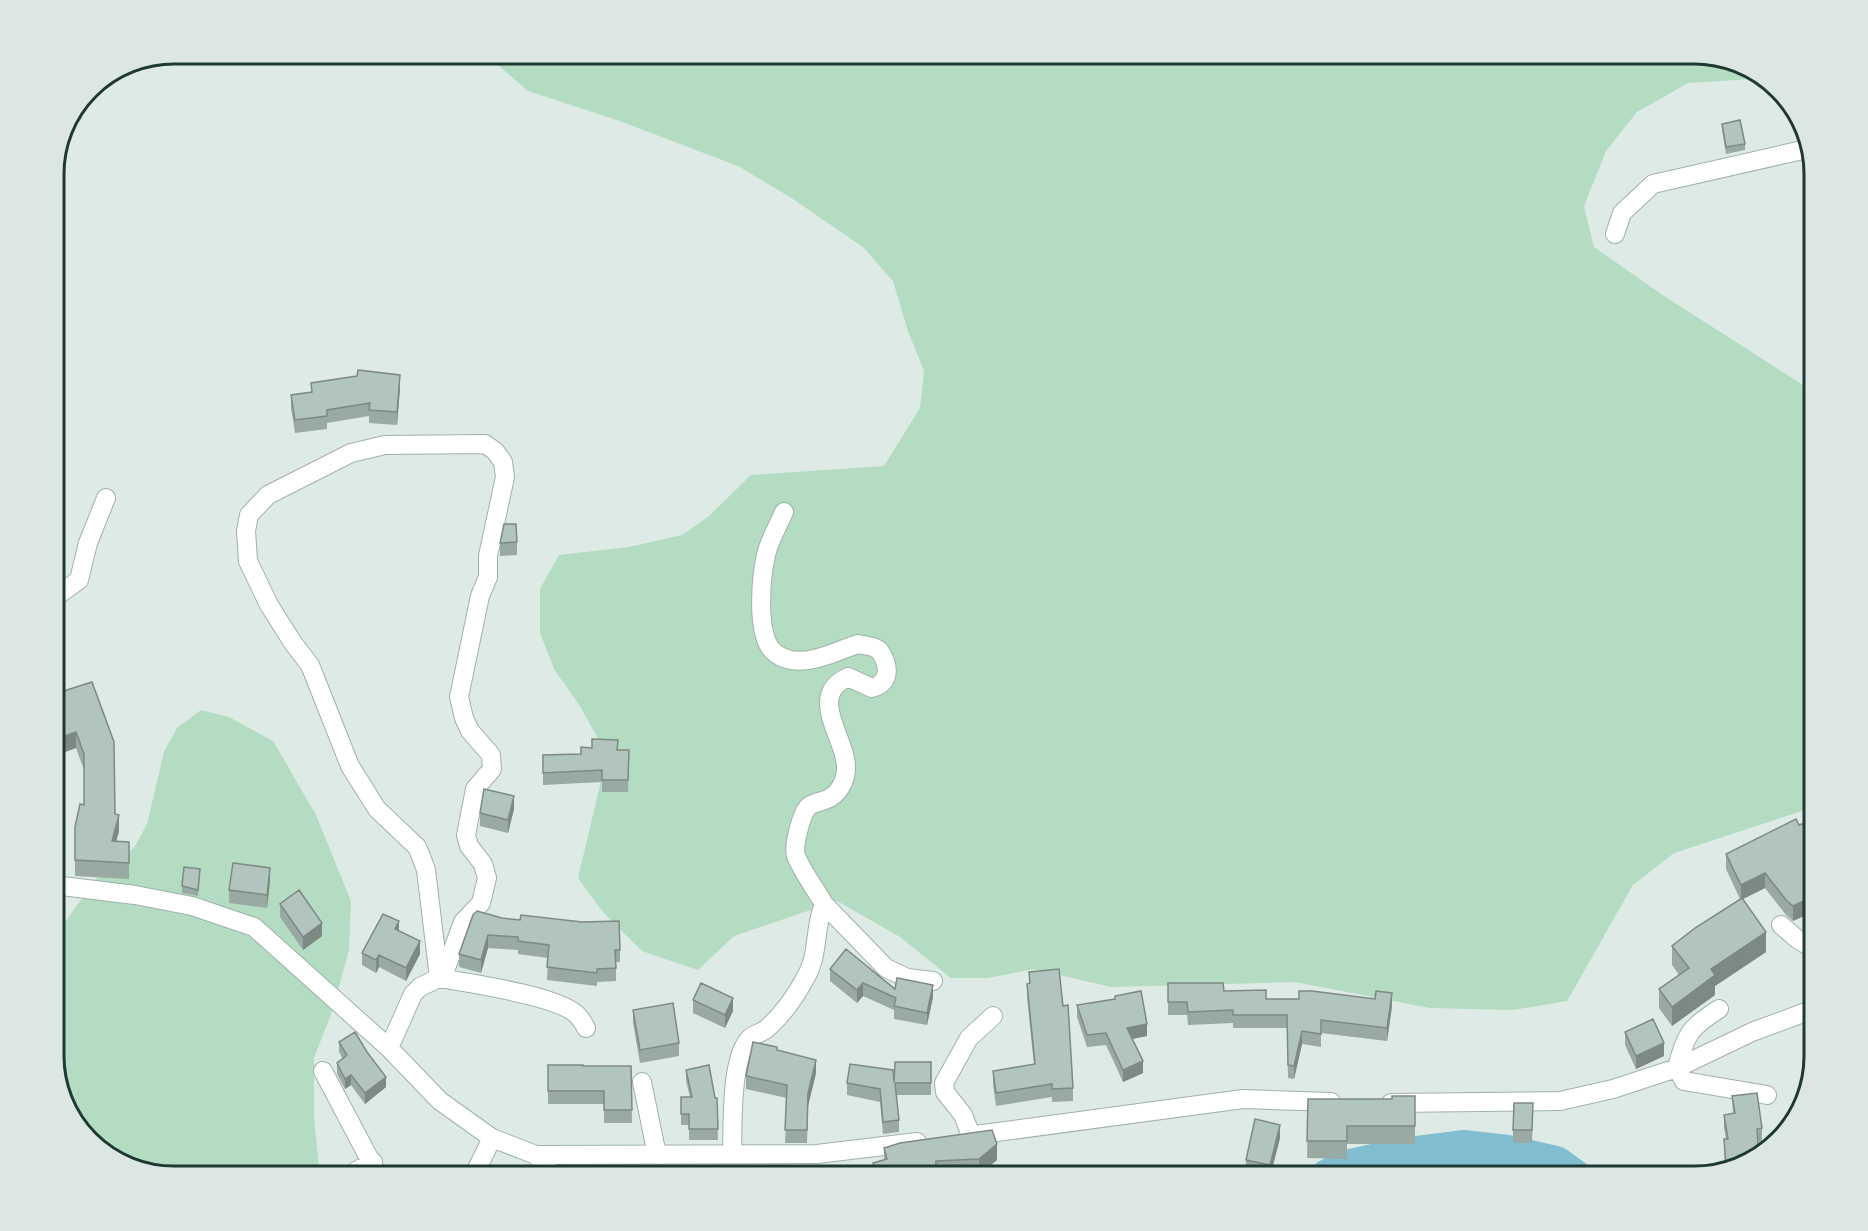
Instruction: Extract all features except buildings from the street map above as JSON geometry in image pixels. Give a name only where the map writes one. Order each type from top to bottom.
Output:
[{"type":"street","points":[[1615,234],[1622,213],[1653,184],[1801,150]]},
{"type":"street","points":[[485,444],[495,451],[502,462],[505,477],[488,556],[488,577],[480,596],[459,697],[470,731],[491,755],[492,769],[475,789],[466,836],[469,846],[483,864],[487,878],[481,903],[463,922],[441,979],[426,870],[417,847],[377,809],[350,766],[310,665],[268,605],[248,561],[246,531],[249,515],[268,495],[351,453],[385,445],[485,444]]},
{"type":"street","points":[[65,590],[79,580],[88,543],[106,498]]},
{"type":"street","points":[[784,512],[766,554],[762,608],[769,646],[776,654],[787,660],[808,661],[858,644],[866,645],[879,650],[888,667],[886,679],[879,686],[872,688],[848,677],[833,689],[829,711],[832,726],[840,739],[844,752],[845,778],[836,795],[809,806],[804,814],[795,847],[796,856],[824,904],[886,968],[906,978],[933,981]]},
{"type":"street","points":[[65,886],[135,895],[192,906],[254,927],[388,1048],[440,1101],[492,1138],[536,1155],[817,1154],[1243,1099],[1344,1102]]},
{"type":"street","points":[[732,1154],[736,1072],[743,1048],[750,1038],[765,1030],[786,1007],[806,976],[813,962],[818,922],[824,904]]},
{"type":"street","points":[[1781,925],[1804,943]]},
{"type":"street","points":[[388,1048],[413,994],[420,987],[441,979],[539,998],[564,1006],[578,1015],[586,1028]]},
{"type":"street","points":[[1719,1009],[1699,1022],[1688,1033],[1677,1068],[1684,1082],[1767,1095]]},
{"type":"street","points":[[1378,1103],[1560,1101],[1613,1089],[1677,1068],[1752,1032],[1804,1012]]},
{"type":"street","points":[[971,1135],[963,1115],[945,1092],[944,1083],[969,1038],[993,1016]]},
{"type":"street","points":[[323,1071],[374,1166]]},
{"type":"street","points":[[642,1082],[657,1155]]},
{"type":"street","points":[[478,1166],[492,1138]]},
{"type":"street","points":[[536,1155],[546,1166]]},
{"type":"green space","points":[[497,64],[1693,64],[1729,70],[1748,79],[1688,83],[1637,112],[1606,151],[1584,206],[1594,247],[1664,296],[1804,386],[1804,810],[1674,853],[1633,885],[1567,1001],[1513,1010],[1430,1008],[1295,982],[1111,987],[1034,969],[988,978],[951,978],[900,937],[837,901],[734,936],[698,970],[642,951],[603,912],[578,878],[602,777],[601,744],[580,706],[554,669],[540,633],[540,589],[559,555],[629,547],[682,535],[708,517],[751,475],[884,466],[920,408],[924,371],[908,331],[893,281],[863,247],[790,197],[738,166],[617,120],[528,91]]},
{"type":"green space","points":[[201,710],[229,717],[273,741],[316,815],[351,901],[349,950],[333,1009],[314,1058],[314,1118],[319,1166],[160,1166],[146,1163],[113,1148],[97,1134],[79,1111],[70,1092],[65,1064],[65,922],[102,870],[134,848],[147,824],[164,752],[177,728]]},
{"type":"waterway","points":[[1355,1166],[1400,1156],[1463,1148],[1508,1153],[1559,1166]]}]
